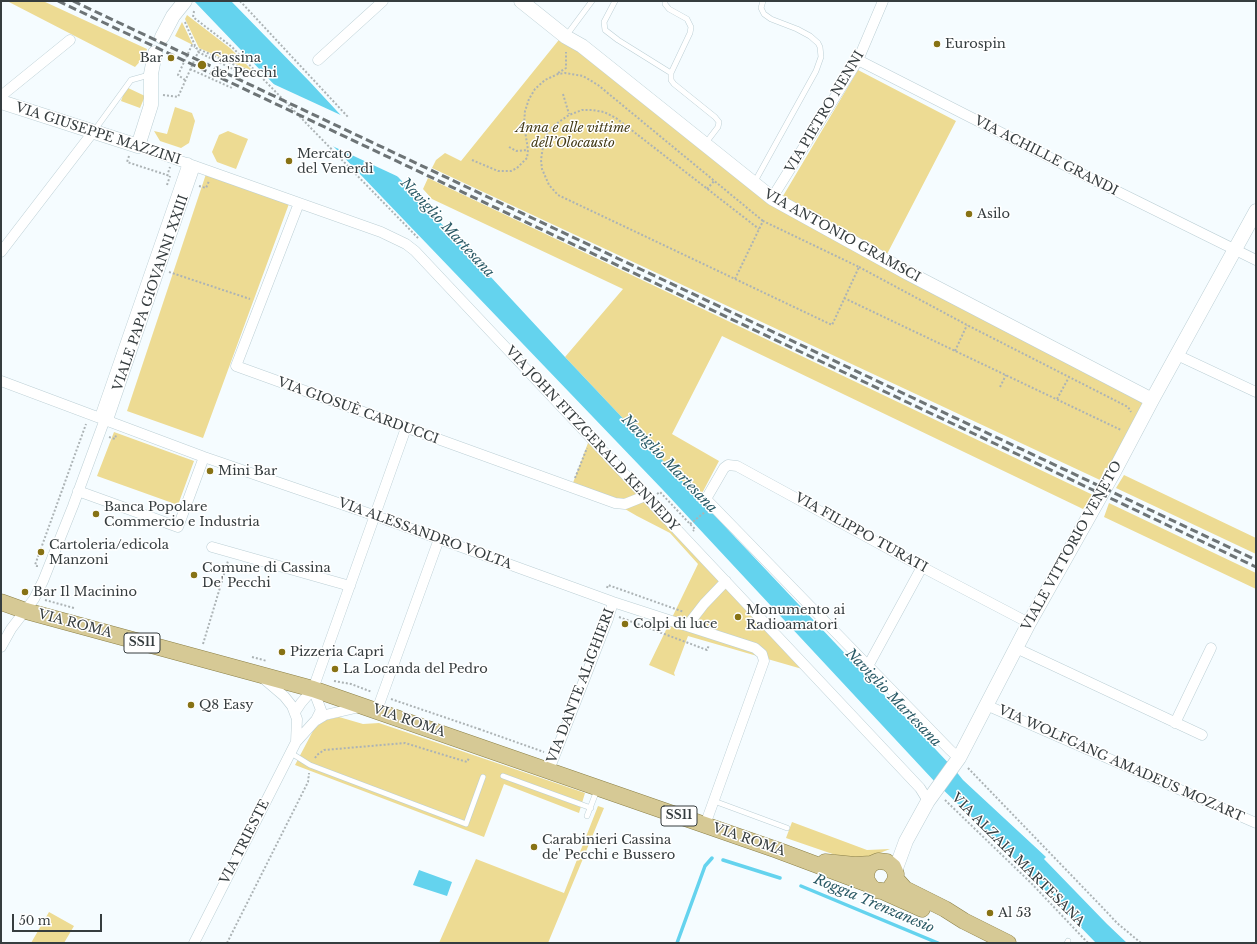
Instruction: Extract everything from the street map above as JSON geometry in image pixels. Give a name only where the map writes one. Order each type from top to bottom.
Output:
[{"type":"main road","name":"VIA ROMA","points":[[1,602],[26,611],[313,689],[810,861],[868,884],[875,890],[882,891],[928,911],[964,921]]},
{"type":"main road","name":"VIA ROMA","points":[[810,861],[850,865],[877,862],[891,865],[895,875],[905,889],[1008,943]]},
{"type":"main road","points":[[868,884],[866,872],[877,862]]},
{"type":"main road","points":[[882,891],[891,887],[895,875]]},
{"type":"street","points":[[318,60],[383,1]]},
{"type":"street","name":"VIA ANTONIO GRAMSCI","points":[[521,1],[566,37],[582,46],[772,198],[908,273],[1152,400]]},
{"type":"street","name":"VIA PIETRO NENNI","points":[[772,198],[858,60],[883,1]]},
{"type":"street","points":[[162,37],[186,6]]},
{"type":"street","name":"VIA GIUSEPPE MAZZINI","points":[[1,96],[70,40]]},
{"type":"street","points":[[135,145],[150,109],[152,94],[151,74],[155,53]]},
{"type":"street","name":"VIA ACHILLE GRANDI","points":[[858,60],[1088,177],[1235,249]]},
{"type":"street","name":"VIA GIUSEPPE MAZZINI","points":[[1,102],[191,164]]},
{"type":"street","points":[[1,252],[93,132]]},
{"type":"street","name":"VIA JOHN FITZGERALD KENNEDY","points":[[191,164],[381,232],[406,244],[415,251],[920,788],[934,792]]},
{"type":"street","name":"VIALE PAPA GIOVANNI XXIII","points":[[104,419],[160,269],[191,164]]},
{"type":"street","name":"VIALE PAPA GIOVANNI XXIII","points":[[104,419],[191,164]]},
{"type":"street","name":"VIA GIOSUÈ CARDUCCI","points":[[299,203],[236,366],[571,488],[619,504],[625,504],[645,496]]},
{"type":"street","name":"VIALE VITTORIO VENETO","points":[[895,875],[906,841],[934,792],[956,762],[1029,623],[1115,470],[1256,211]]},
{"type":"street","points":[[1235,249],[1256,260]]},
{"type":"street","points":[[1177,355],[1256,392]]},
{"type":"street","name":"VIA ALESSANDRO VOLTA","points":[[1,381],[204,457],[376,516],[608,600],[755,648],[763,657],[764,661],[714,801]]},
{"type":"street","points":[[1,647],[10,629],[26,611],[44,581],[104,419]]},
{"type":"street","points":[[258,674],[286,698],[295,712],[300,703],[313,689],[376,516],[406,428]]},
{"type":"street","points":[[78,491],[178,527],[204,457]]},
{"type":"street","name":"VIA FILIPPO TURATI","points":[[868,666],[706,499],[724,468],[728,465],[734,465],[1029,623]]},
{"type":"street","points":[[370,708],[439,539]]},
{"type":"street","points":[[212,547],[350,586]]},
{"type":"street","points":[[922,567],[868,666],[950,750],[956,762]]},
{"type":"street","points":[[687,626],[704,604],[726,581]]},
{"type":"street","name":"VIA DANTE ALIGHIERI","points":[[549,770],[608,619],[608,600]]},
{"type":"street","points":[[1016,648],[1202,736]]},
{"type":"street","points":[[1175,723],[1211,648]]},
{"type":"street","points":[[313,689],[321,710],[315,721]]},
{"type":"street","name":"VIA WOLFGANG AMADEUS MOZART","points":[[986,705],[1256,823]]},
{"type":"street","name":"VIA TRIESTE","points":[[194,943],[296,742],[315,721],[330,713],[370,708]]},
{"type":"street","name":"VIA TRIESTE","points":[[295,712],[296,742]]},
{"type":"street","points":[[705,825],[714,801]]},
{"type":"street","name":"VIALE VITTORIO VENETO","points":[[877,862],[890,856],[906,841]]},
{"type":"lane","points":[[566,37],[592,1]]},
{"type":"lane","points":[[615,1],[604,22],[605,30],[618,40],[671,73]]},
{"type":"lane","points":[[665,1],[665,4],[669,9],[686,19],[691,27],[690,33],[671,73],[671,80],[719,122],[718,127],[705,145]]},
{"type":"lane","points":[[753,184],[816,71],[821,57],[820,47],[814,39],[801,31],[771,19],[764,14],[761,8],[763,1]]},
{"type":"lane","points":[[93,132],[131,80],[151,74]]},
{"type":"lane","points":[[291,753],[310,765],[466,824],[483,777]]},
{"type":"lane","points":[[503,776],[591,808]]},
{"type":"lane","points":[[587,816],[599,787]]},
{"type":"lane","points":[[714,801],[787,828]]},
{"type":"path","points":[[240,1],[348,118]]},
{"type":"path","points":[[186,6],[196,48]]},
{"type":"path","points":[[186,6],[193,17],[232,47],[390,209]]},
{"type":"path","points":[[472,160],[498,171],[511,171],[524,162],[527,158],[528,150],[524,124],[525,111],[529,99],[535,89],[545,80],[558,74],[566,68],[566,37]]},
{"type":"path","points":[[185,80],[178,75],[192,45],[261,76]]},
{"type":"path","points":[[152,94],[178,96],[199,51],[239,72]]},
{"type":"path","points":[[190,69],[232,88]]},
{"type":"path","points":[[558,74],[565,73],[583,76],[598,85],[763,220],[859,267],[967,325],[1128,407],[1131,412],[1131,417]]},
{"type":"path","points":[[563,94],[569,114]]},
{"type":"path","points":[[759,229],[616,118],[604,112],[582,110],[569,114],[561,119],[547,133],[541,160],[545,177],[549,185],[558,195],[832,325],[859,267]]},
{"type":"path","points":[[135,145],[127,162],[170,176]]},
{"type":"path","points":[[509,147],[516,151],[528,150]]},
{"type":"path","points":[[707,189],[714,180]]},
{"type":"path","points":[[735,279],[763,220]]},
{"type":"path","points":[[160,269],[260,303]]},
{"type":"path","points":[[844,298],[1123,431]]},
{"type":"path","points":[[955,351],[967,325]]},
{"type":"path","points":[[1000,387],[1006,375]]},
{"type":"path","points":[[1056,399],[1069,377]]},
{"type":"path","points":[[37,567],[35,565],[86,424]]},
{"type":"path","points":[[571,488],[591,438]]},
{"type":"path","points":[[657,494],[660,492],[695,530]]},
{"type":"path","points":[[690,524],[705,511]]},
{"type":"path","points":[[203,644],[230,552]]},
{"type":"path","points":[[608,600],[608,585],[695,616]]},
{"type":"path","points":[[608,619],[618,616],[706,650],[714,635]]},
{"type":"path","points":[[227,943],[308,782],[310,765],[316,755],[324,750],[405,743],[467,762],[479,729],[543,752],[547,752]]},
{"type":"path","points":[[956,762],[976,777],[1091,896],[1141,943]]},
{"type":"path","name":"VIA ALZAIA MARTESANA","points":[[934,792],[1032,884],[1088,943]]},
{"type":"green space","points":[[7,1],[43,1],[147,49],[145,56],[135,67]]},
{"type":"green space","points":[[187,15],[230,48],[254,72],[199,48],[185,19]]},
{"type":"green space","points":[[182,22],[193,45],[175,36]]},
{"type":"green space","name":"Anna e alle vittime dell’Olocausto","points":[[562,36],[769,204],[1148,402],[1111,468],[1105,468],[1100,480],[432,168],[436,160],[445,153],[461,161]]},
{"type":"green space","points":[[858,70],[956,121],[886,256],[783,196]]},
{"type":"green space","points":[[126,87],[145,96],[140,108],[121,101]]},
{"type":"green space","points":[[175,107],[192,113],[195,121],[189,143],[181,148],[160,141],[154,131],[167,134]]},
{"type":"green space","points":[[228,131],[248,139],[236,169],[217,162],[212,152],[219,135]]},
{"type":"green space","points":[[207,171],[290,201],[203,438],[127,411]]},
{"type":"green space","points":[[428,178],[1093,495],[1083,509],[722,336],[672,434],[719,461],[699,499],[565,357],[623,289],[432,199],[423,189]]},
{"type":"green space","points":[[114,432],[194,461],[178,505],[97,476]]},
{"type":"green space","points":[[591,435],[816,673],[688,636],[674,673],[675,676],[649,665],[698,564],[670,533],[618,505],[571,488]]},
{"type":"green space","points":[[1124,475],[1256,538],[1256,554],[1116,488]]},
{"type":"green space","points":[[1109,503],[1256,573],[1256,589],[1104,517]]},
{"type":"green space","points":[[339,717],[363,724],[379,723],[585,793],[579,813],[504,784],[484,837],[295,765],[314,729],[323,721]]},
{"type":"green space","points":[[598,806],[604,808],[548,943],[439,943],[476,859],[564,893]]},
{"type":"green space","points":[[792,822],[867,850],[890,849],[867,858],[853,861],[786,838]]},
{"type":"green space","points":[[49,912],[74,926],[64,943],[31,943]]},
{"type":"water","points":[[194,1],[231,1],[310,82],[565,357],[963,780],[1046,857],[1044,859],[1127,943],[1096,943],[1000,844],[936,783],[663,490]]},
{"type":"water","points":[[419,870],[452,882],[447,896],[413,885]]},
{"type":"pier","points":[[269,82],[345,117],[401,178],[328,144]]},
{"type":"waterway","name":"Roggia Trenzanesio","points":[[677,943],[705,866],[712,858]]},
{"type":"waterway","name":"Roggia Trenzanesio","points":[[723,860],[780,878]]},
{"type":"waterway","name":"Roggia Trenzanesio","points":[[801,886],[938,943]]},
{"type":"railway","points":[[58,1],[1256,567]]},
{"type":"railway","points":[[73,1],[1256,560]]},
{"type":"place","name":"Eurospin","points":[[937,44]]},
{"type":"place","name":"Bar","points":[[171,58]]},
{"type":"place","name":"Cassina de' Pecchi","points":[[202,65]]},
{"type":"place","name":"Mercato del Venerdì","points":[[289,161]]},
{"type":"place","name":"Asilo","points":[[969,214]]},
{"type":"place","name":"Mini Bar","points":[[210,471]]},
{"type":"place","name":"Banca Popolare Commercio e Industria","points":[[96,514]]},
{"type":"place","name":"Cartoleria/edicola Manzoni","points":[[41,552]]},
{"type":"place","name":"Comune di Cassina De' Pecchi","points":[[194,575]]},
{"type":"place","name":"Bar Il Macinino","points":[[25,592]]},
{"type":"place","name":"Monumento ai Radioamatori","points":[[738,617]]},
{"type":"place","name":"Colpi di luce","points":[[625,624]]},
{"type":"place","name":"Pizzeria Capri","points":[[282,652]]},
{"type":"place","name":"La Locanda del Pedro","points":[[335,669]]},
{"type":"place","name":"Q8 Easy","points":[[191,705]]},
{"type":"place","name":"Carabinieri Cassina de' Pecchi e Bussero","points":[[534,847]]},
{"type":"place","name":"Al 53","points":[[990,913]]},
{"type":"water label","name":"Naviglio Martesana","points":[[447,228]]},
{"type":"water label","name":"Naviglio Martesana","points":[[669,464]]},
{"type":"water label","name":"Naviglio Martesana","points":[[893,698]]}]
